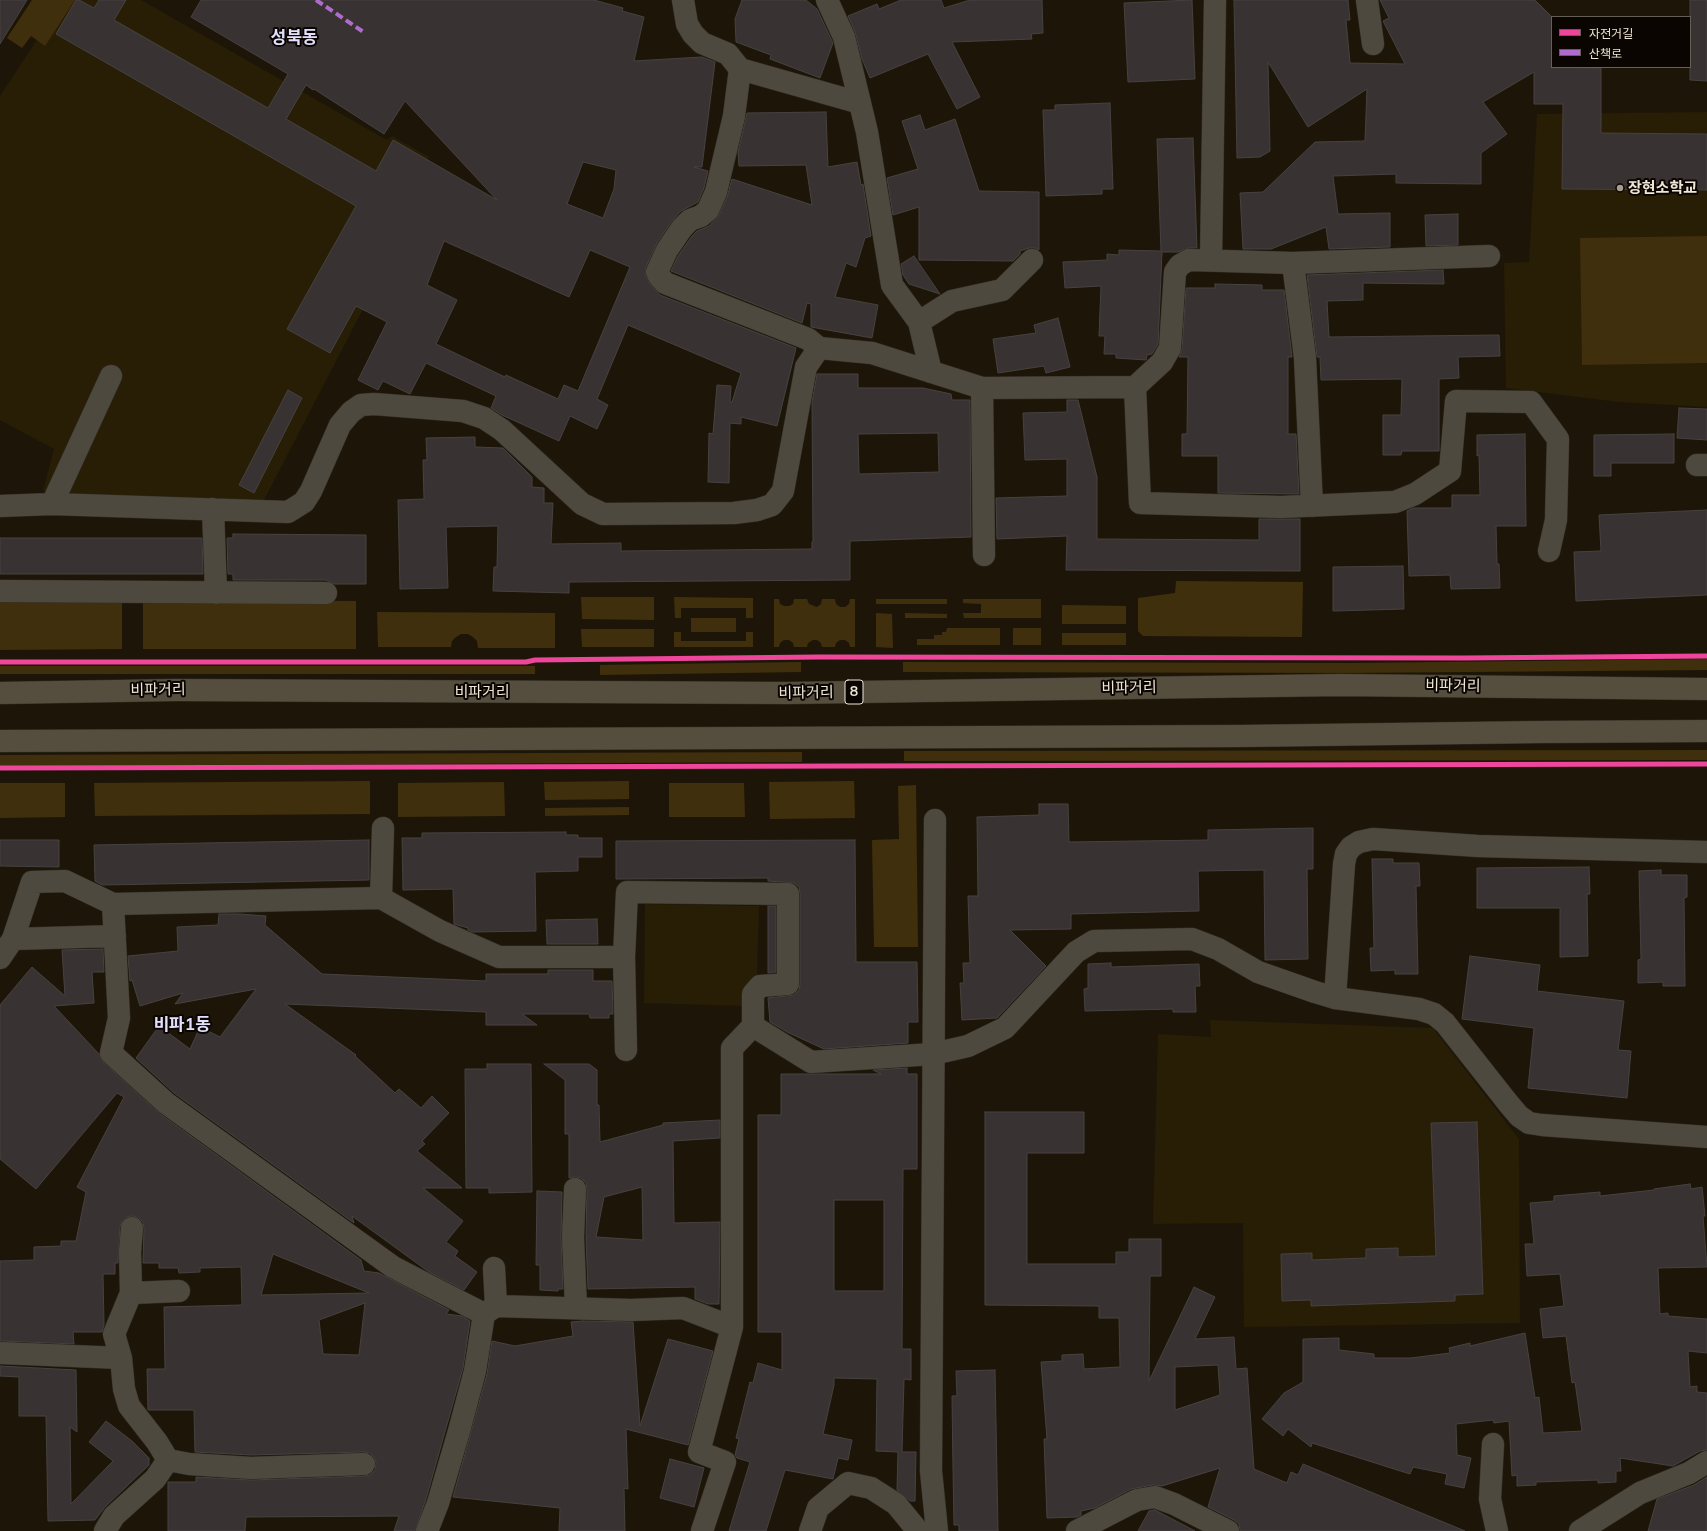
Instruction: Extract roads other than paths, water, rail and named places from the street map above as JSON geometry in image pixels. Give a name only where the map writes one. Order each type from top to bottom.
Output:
[{"type":"main road","name":"비파거리","points":[[0,693],[183,690],[787,693],[1340,684],[1707,689]]},
{"type":"main road","points":[[0,741],[1240,736],[1707,731]]},
{"type":"street","points":[[683,0],[687,24],[693,34],[702,43],[728,54],[740,69],[860,103]]},
{"type":"street","points":[[827,0],[844,37],[867,132],[892,285],[919,322],[931,372]]},
{"type":"street","points":[[1211,260],[1215,0]]},
{"type":"street","points":[[1367,0],[1372,44]]},
{"type":"street","points":[[740,69],[734,116],[716,192],[708,210],[701,216],[690,220],[682,228],[667,250],[657,272],[665,283],[808,339],[819,348],[872,353],[982,388],[1135,387],[1162,362],[1170,348],[1175,272],[1180,265],[1189,260],[1293,263],[1490,256]]},
{"type":"street","points":[[919,322],[952,301],[1002,290],[1032,260]]},
{"type":"street","points":[[1293,263],[1305,358],[1312,506]]},
{"type":"street","points":[[0,506],[52,504],[288,512],[304,502],[311,491],[340,425],[351,412],[362,405],[374,404],[463,411],[484,418],[502,430],[582,504],[603,514],[734,513],[757,510],[772,505],[783,492],[806,367],[819,348]]},
{"type":"street","points":[[52,504],[111,376]]},
{"type":"street","points":[[1135,387],[1140,503],[1281,507],[1395,502],[1415,494],[1450,471],[1456,401],[1531,402],[1558,439],[1556,520],[1550,551]]},
{"type":"street","points":[[982,388],[984,554]]},
{"type":"street","points":[[213,509],[216,593]]},
{"type":"street","points":[[0,591],[326,593]]},
{"type":"street","points":[[935,820],[931,1471],[937,1531]]},
{"type":"street","points":[[381,898],[383,828]]},
{"type":"street","points":[[1335,998],[1344,864],[1346,854],[1351,847],[1359,842],[1373,839],[1478,846],[1707,852]]},
{"type":"street","points":[[0,958],[13,938],[32,882],[65,881],[113,904],[381,898],[440,931],[499,957],[624,957]]},
{"type":"street","points":[[626,1050],[624,957],[626,892],[788,894],[788,984],[760,986],[753,994],[753,1026],[732,1048],[732,1327],[699,1452],[725,1462],[702,1531]]},
{"type":"street","points":[[113,904],[119,1018],[111,1053],[166,1103],[394,1267],[490,1310],[576,1308],[632,1310],[683,1308],[732,1327]]},
{"type":"street","points":[[13,938],[115,936]]},
{"type":"street","points":[[753,1026],[811,1062],[933,1054],[968,1046],[1005,1028],[1076,952],[1094,941],[1192,939],[1218,949],[1258,972],[1335,998],[1419,1009],[1434,1014],[1445,1023],[1519,1116],[1529,1123],[1707,1137]]},
{"type":"street","points":[[575,1189],[573,1237],[576,1308]]},
{"type":"street","points":[[132,1228],[131,1294],[114,1334],[121,1358],[124,1389],[129,1406],[157,1442],[168,1460],[190,1464],[251,1468],[364,1464]]},
{"type":"street","points":[[427,1531],[438,1504],[475,1371],[490,1310],[494,1268]]},
{"type":"street","points":[[131,1294],[180,1291]]},
{"type":"street","points":[[0,1353],[121,1358]]},
{"type":"street","points":[[1493,1444],[1490,1500],[1498,1531]]},
{"type":"street","points":[[105,1531],[114,1516],[155,1479],[168,1460]]},
{"type":"street","points":[[1580,1531],[1640,1493],[1689,1473],[1707,1462]]},
{"type":"street","points":[[810,1531],[818,1508],[848,1483],[871,1488],[896,1504],[918,1531]]},
{"type":"street","points":[[1077,1531],[1138,1500],[1156,1497],[1174,1504],[1228,1531]]},
{"type":"place","name":"장현소학교","points":[[1620,188]]},
{"type":"district","name":"성북동","points":[[294,38]]},
{"type":"district","name":"비파1동","points":[[182,1025]]}]
